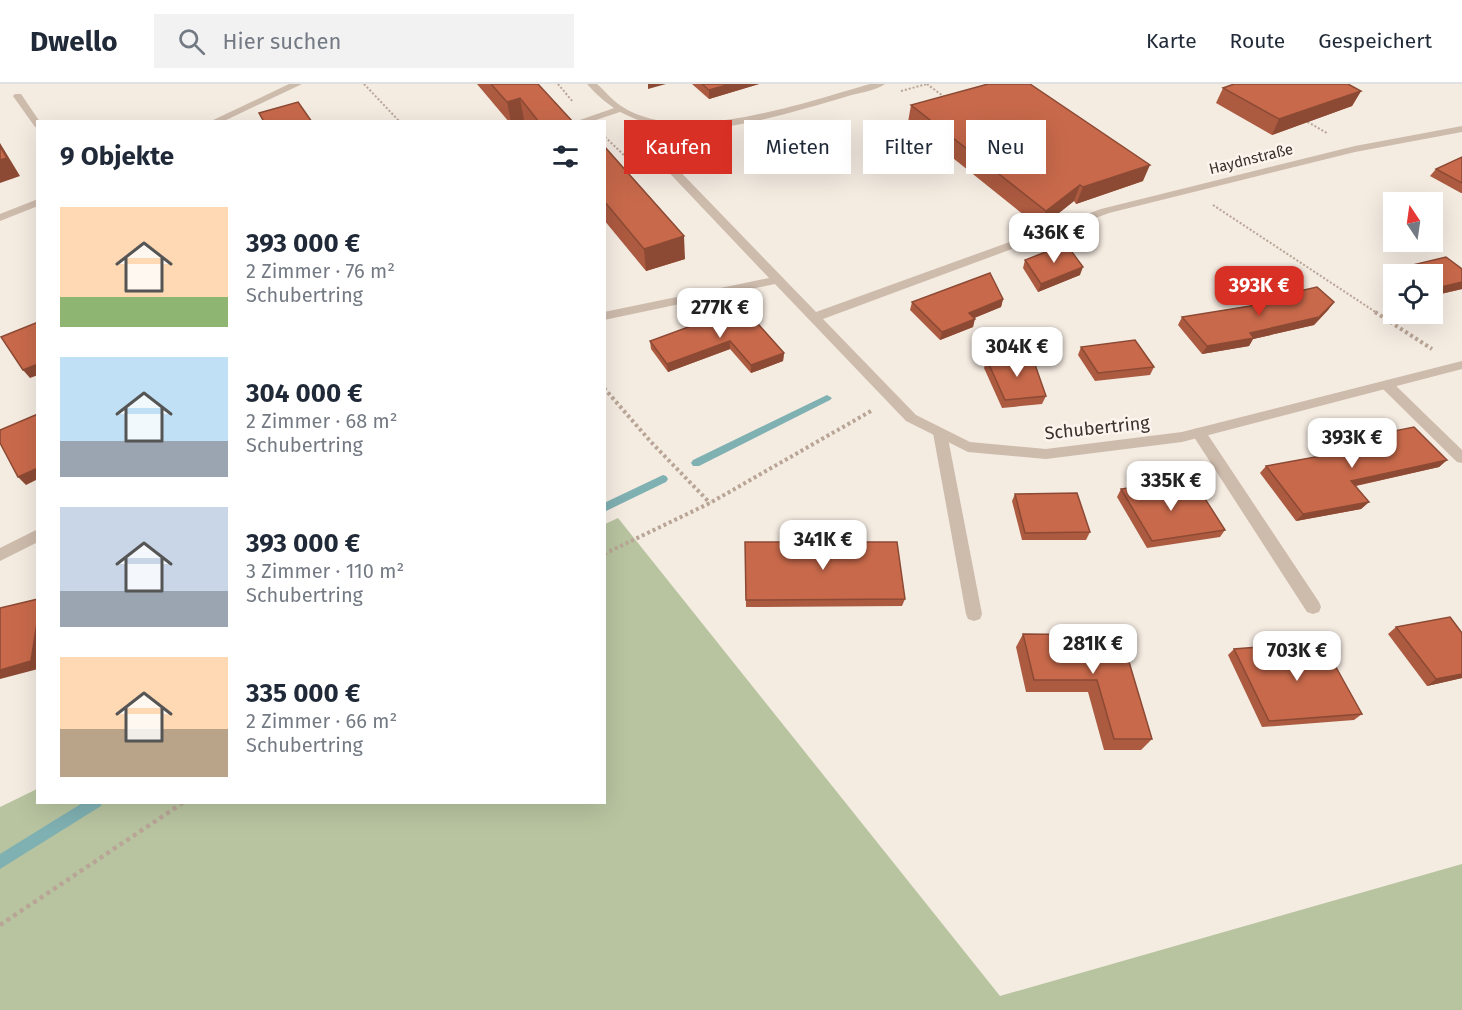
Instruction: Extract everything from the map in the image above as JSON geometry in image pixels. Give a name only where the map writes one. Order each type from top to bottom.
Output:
[{"type":"street","points":[[217,120],[297,84]]},
{"type":"street","points":[[592,84],[620,109],[643,120]]},
{"type":"street","points":[[732,123],[880,84]]},
{"type":"street","points":[[18,96],[36,122]]},
{"type":"street","points":[[584,120],[620,109]]},
{"type":"street","name":"Haydnstraße","points":[[815,317],[1105,211],[1355,149],[1462,129]]},
{"type":"street","name":"Schubertring","points":[[677,174],[911,418],[968,447],[1046,454],[1199,433],[1460,366]]},
{"type":"street","points":[[0,218],[36,203]]},
{"type":"street","points":[[606,316],[780,279]]},
{"type":"street","points":[[1387,385],[1462,458]]},
{"type":"street","points":[[940,433],[974,614]]},
{"type":"street","points":[[1199,433],[1312,607]]},
{"type":"street","points":[[0,555],[36,537]]},
{"type":"path","points":[[364,84],[398,120]]},
{"type":"path","points":[[926,84],[951,101]]},
{"type":"path","points":[[1299,117],[1355,149]]},
{"type":"path","points":[[1188,189],[1460,366]]},
{"type":"path","points":[[606,390],[651,442],[710,503]]},
{"type":"path","points":[[606,553],[710,503],[893,400]]},
{"type":"path","points":[[0,925],[181,804]]},
{"type":"green space","points":[[618,518],[1000,996],[1462,864],[1462,1010],[0,1010],[0,807],[36,789],[36,804],[606,804],[606,524]]},
{"type":"building","points":[[491,84],[538,84],[571,120],[537,120],[520,98],[507,102]]},
{"type":"building","points":[[702,84],[730,84],[709,90]]},
{"type":"building","points":[[988,84],[1030,84],[1150,165],[1083,187],[1080,185],[1046,211],[999,174],[1046,174],[1046,120],[966,120],[966,148],[954,139],[954,120],[930,120],[911,105]]},
{"type":"building","points":[[1234,84],[1348,84],[1361,91],[1279,119],[1223,88]]},
{"type":"building","points":[[298,102],[311,120],[263,120],[259,113]]},
{"type":"building","points":[[0,146],[7,158],[0,160]]},
{"type":"building","points":[[606,148],[624,168],[624,174],[629,174],[684,236],[644,249],[606,203]]},
{"type":"building","points":[[1462,157],[1462,183],[1436,169]]},
{"type":"building","points":[[1066,244],[1083,267],[1041,284],[1025,260]]},
{"type":"building","points":[[1446,257],[1462,269],[1462,282],[1443,287],[1443,264],[1417,264]]},
{"type":"building","points":[[990,273],[1003,299],[969,313],[975,319],[942,332],[912,302]]},
{"type":"building","points":[[1317,287],[1334,302],[1319,317],[1250,333],[1254,338],[1207,346],[1182,317],[1281,301],[1277,296]]},
{"type":"building","points":[[743,307],[784,353],[751,365],[730,341],[667,364],[650,341]]},
{"type":"building","points":[[36,323],[36,365],[23,370],[1,337]]},
{"type":"building","points":[[1135,340],[1154,367],[1098,373],[1081,347]]},
{"type":"building","points":[[1032,356],[1046,396],[1005,400],[987,360]]},
{"type":"building","points":[[36,415],[36,469],[18,477],[0,443],[0,430]]},
{"type":"building","points":[[1414,427],[1447,460],[1351,481],[1369,502],[1303,514],[1266,466],[1354,450],[1345,441]]},
{"type":"building","points":[[1167,482],[1178,498],[1202,494],[1225,530],[1152,541],[1121,489]]},
{"type":"building","points":[[1077,493],[1090,532],[1025,533],[1015,494]]},
{"type":"building","points":[[745,542],[897,542],[905,599],[746,600]]},
{"type":"building","points":[[36,599],[36,629],[31,661],[0,670],[0,608]]},
{"type":"building","points":[[1450,617],[1462,633],[1462,674],[1436,679],[1396,627]]},
{"type":"building","points":[[1023,634],[1121,635],[1152,739],[1114,739],[1097,680],[1034,680]]},
{"type":"building","points":[[1322,642],[1362,714],[1269,721],[1234,649]]},
{"type":"waterway","points":[[696,463],[827,398]]},
{"type":"waterway","points":[[606,507],[663,479]]},
{"type":"waterway","points":[[0,862],[93,804]]}]
